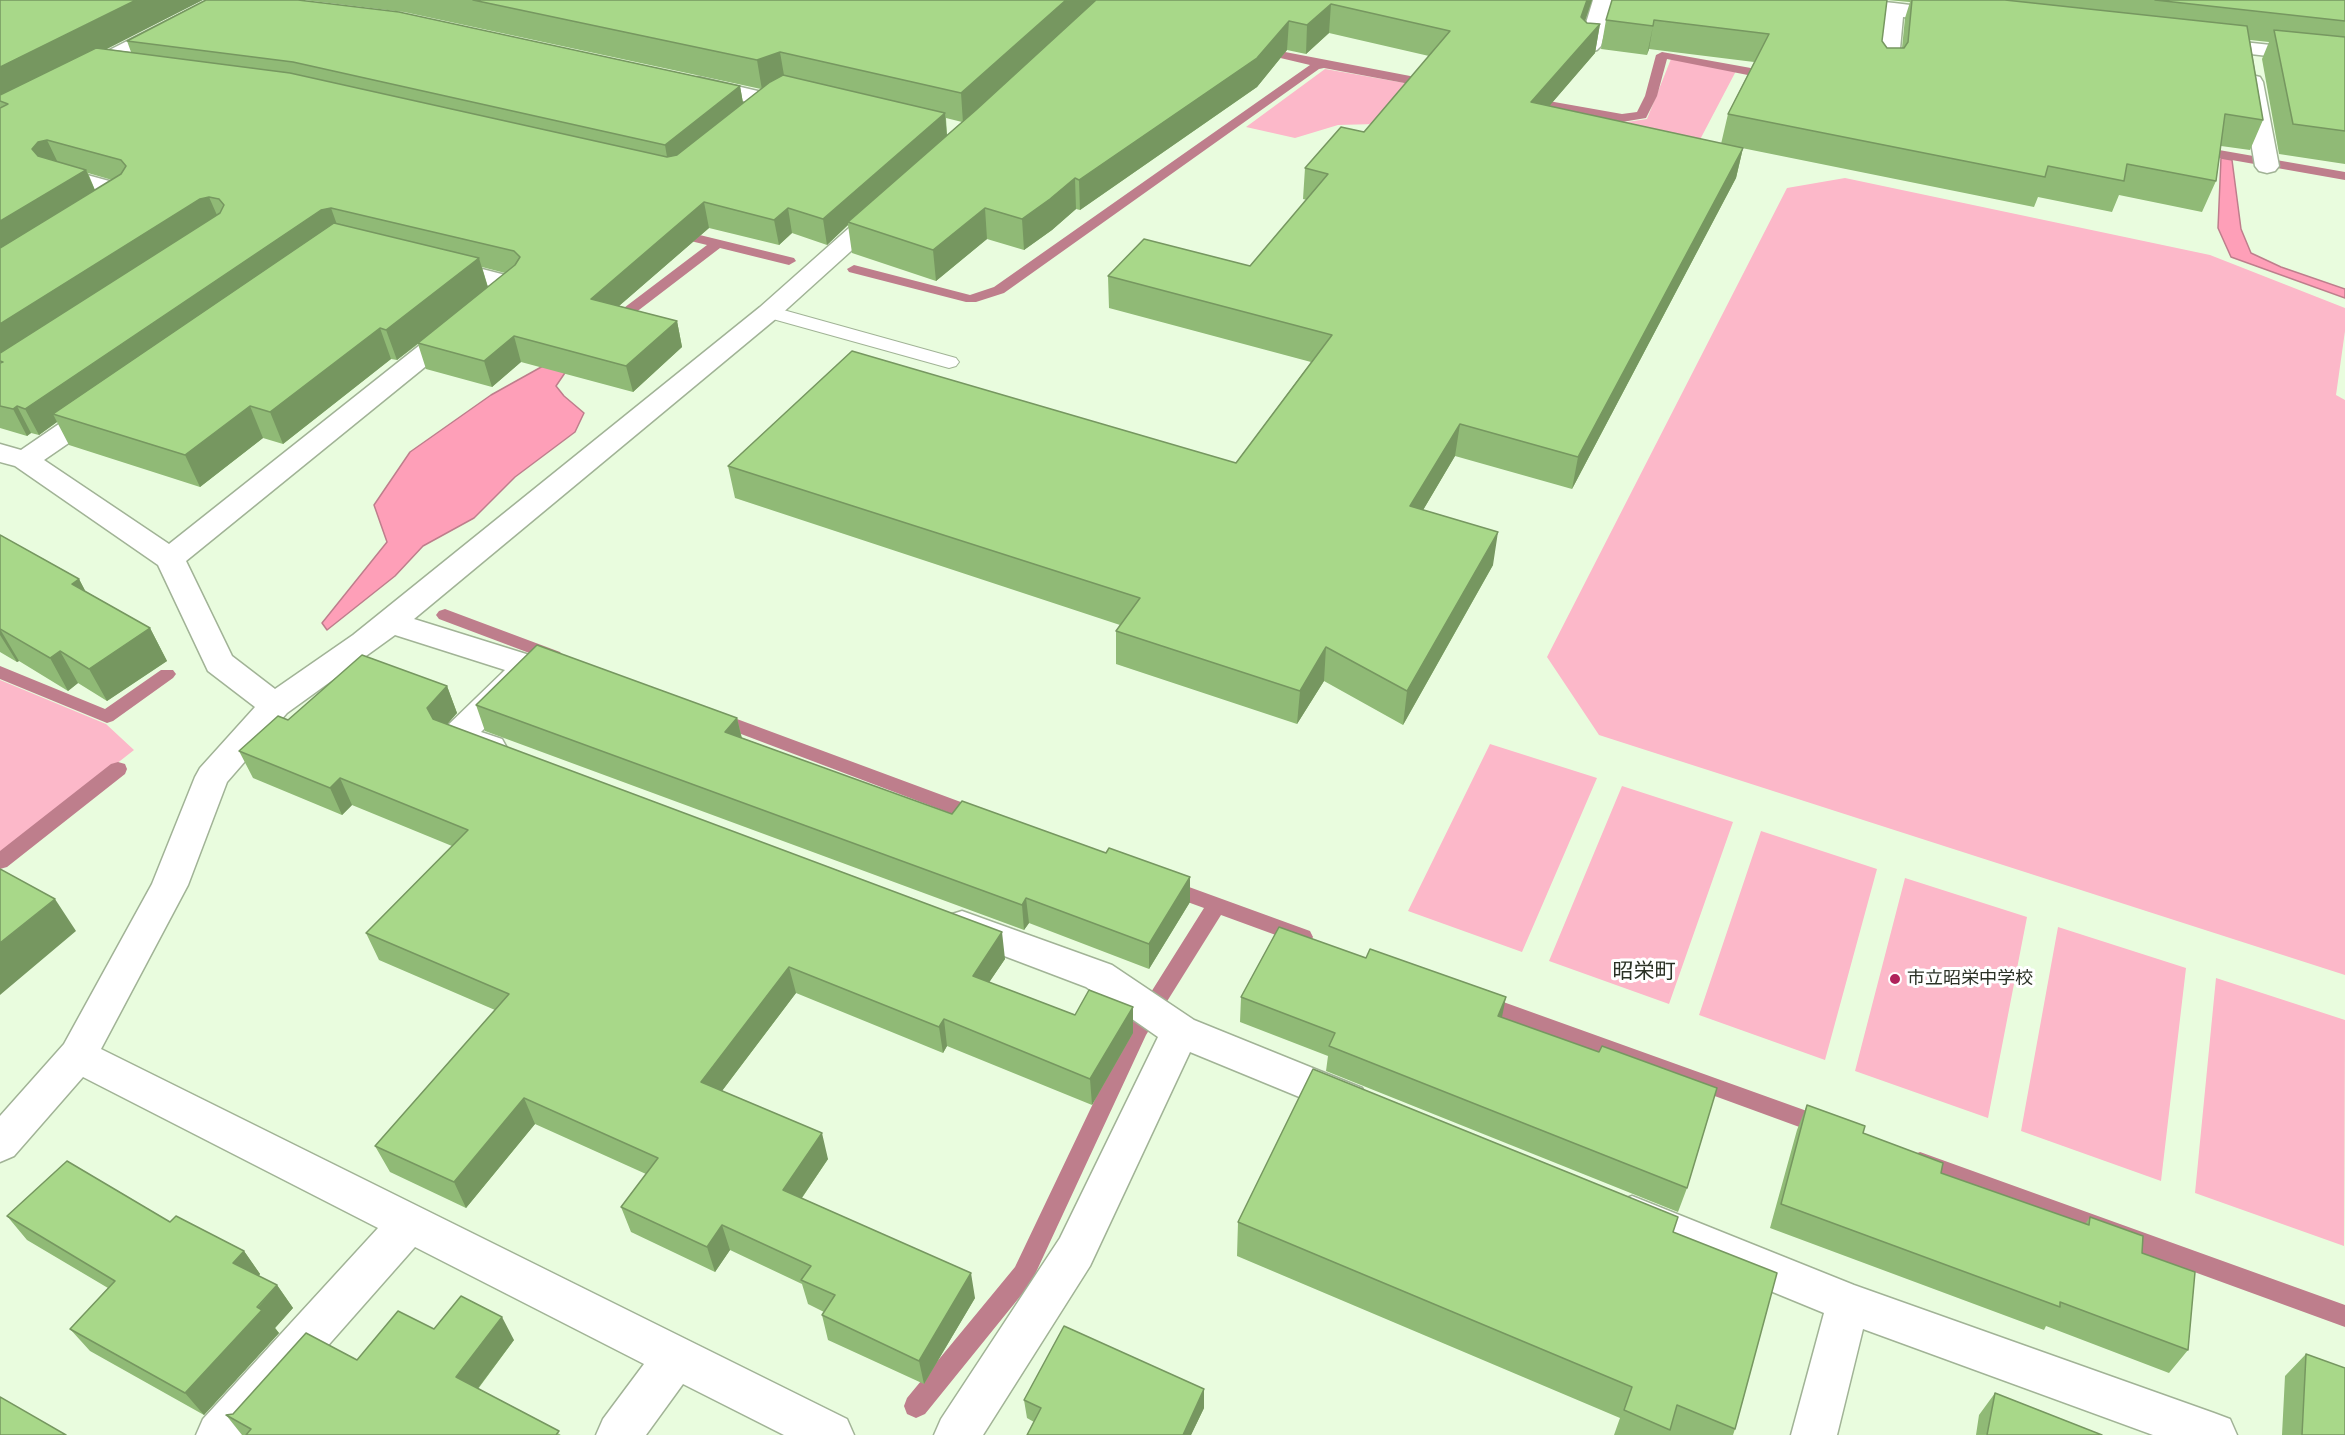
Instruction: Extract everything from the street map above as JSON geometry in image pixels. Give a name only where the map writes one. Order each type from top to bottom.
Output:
[{"type":"street","points":[[182,0],[228,2]]},
{"type":"street","points":[[1590,46],[1603,0]]},
{"type":"street","points":[[1811,0],[1860,3],[1977,18]]},
{"type":"street","points":[[62,83],[228,2]]},
{"type":"street","points":[[1887,70],[1894,9]]},
{"type":"street","points":[[2188,42],[2345,59]]},
{"type":"street","points":[[2247,48],[2266,162]]},
{"type":"street","points":[[103,62],[138,66]]},
{"type":"street","points":[[684,81],[765,99]]},
{"type":"street","points":[[747,114],[765,99],[784,90],[819,98]]},
{"type":"street","points":[[58,174],[123,192],[82,218]]},
{"type":"street","points":[[0,1144],[78,1056],[170,885],[212,777],[275,705],[364,643],[390,622],[768,312],[899,196]]},
{"type":"street","points":[[170,559],[512,284],[420,262]]},
{"type":"street","points":[[124,392],[13,456],[170,559],[219,663],[275,705]]},
{"type":"street","points":[[390,622],[528,666],[457,736],[523,761]]},
{"type":"street","points":[[933,914],[1099,976],[1160,1018],[1388,1116]]},
{"type":"street","points":[[957,1435],[1075,1252],[1160,1018]]},
{"type":"street","points":[[78,1056],[831,1435]]},
{"type":"street","points":[[1596,1200],[1848,1303],[2214,1435]]},
{"type":"street","points":[[219,1435],[409,1223]]},
{"type":"street","points":[[1814,1435],[1848,1303]]},
{"type":"street","points":[[618,1435],[675,1358]]},
{"type":"lane","points":[[768,312],[949,362]]},
{"type":"shaded area","points":[[1671,59],[1736,71],[1693,153],[1376,124],[1338,125],[1295,138],[1246,127],[1325,69],[1627,122],[1647,119]]},
{"type":"shaded area","points":[[2221,158],[2232,160],[2241,229],[2251,253],[2281,267],[2345,289],[2345,298],[2231,257],[2218,228]]},
{"type":"shaded area","points":[[1845,178],[2210,255],[2345,308],[2345,331],[2336,395],[2345,400],[2345,975],[1599,735],[1547,657],[1787,188]]},
{"type":"shaded area","points":[[552,361],[571,364],[556,386],[584,413],[575,432],[515,477],[474,518],[423,546],[395,576],[327,630],[322,623],[387,542],[374,505],[410,452],[491,395]]},
{"type":"shaded area","points":[[0,680],[106,724],[134,750],[0,855]]},
{"type":"shaded area","points":[[1490,744],[1597,778],[1522,952],[1408,911]]},
{"type":"shaded area","points":[[1622,786],[1733,822],[1669,1004],[1549,961]]},
{"type":"shaded area","points":[[1761,831],[1877,869],[1825,1060],[1699,1015]]},
{"type":"shaded area","points":[[1905,878],[2027,917],[1988,1118],[1855,1071]]},
{"type":"shaded area","points":[[2058,927],[2186,968],[2161,1181],[2021,1131]]},
{"type":"shaded area","points":[[2216,978],[2345,1020],[2344,1246],[2195,1193]]},
{"type":"building","points":[[0,0],[136,0],[0,67]]},
{"type":"building","points":[[206,0],[298,0],[399,12],[740,86],[665,145],[293,62],[127,41]]},
{"type":"building","points":[[473,0],[1066,0],[961,93],[780,52],[757,60]]},
{"type":"building","points":[[1096,0],[1587,0],[1581,17],[1587,23],[1600,24],[1531,102],[1743,148],[1578,457],[1460,424],[1410,506],[1498,532],[1407,691],[1326,647],[1300,691],[1116,631],[1140,598],[728,466],[852,351],[1236,463],[1332,335],[1108,276],[1144,239],[1250,266],[1328,174],[1305,168],[1341,127],[1364,132],[1450,31],[1331,4],[1307,25],[1289,21],[1257,58],[1079,180],[1075,178],[1022,219],[985,208],[933,250],[848,222],[976,110]]},
{"type":"building","points":[[1612,0],[1887,0],[1882,41],[1887,48],[1904,48],[1908,42],[1912,0],[2005,0],[2247,26],[2263,120],[2225,114],[2216,181],[2127,164],[2124,181],[2048,166],[2045,177],[1728,114],[1769,34],[1654,20],[1653,26],[1606,20]]},
{"type":"building","points":[[2155,0],[2345,0],[2345,21]]},
{"type":"building","points":[[2274,30],[2345,37],[2345,131],[2293,124]]},
{"type":"building","points":[[96,48],[290,73],[667,157],[677,155],[770,82],[783,75],[945,113],[823,219],[788,208],[774,220],[704,202],[591,299],[677,321],[626,366],[514,336],[484,361],[418,343],[515,265],[520,257],[514,251],[331,208],[321,210],[25,409],[17,406],[13,409],[0,406],[0,363],[3,362],[0,361],[0,353],[220,213],[224,205],[219,199],[209,197],[200,199],[0,324],[0,248],[121,174],[126,166],[121,160],[47,140],[38,142],[32,149],[38,156],[86,170],[0,221],[0,108],[8,104],[0,101],[0,95]]},
{"type":"building","points":[[334,223],[479,258],[386,330],[380,328],[270,412],[250,406],[185,455],[53,414]]},
{"type":"building","points":[[0,535],[79,579],[72,584],[150,628],[89,669],[60,651],[50,658],[0,629]]},
{"type":"building","points":[[537,645],[737,718],[725,732],[952,814],[962,801],[1106,853],[1109,848],[1190,877],[1149,944],[1026,898],[1022,905],[476,705]]},
{"type":"building","points":[[362,655],[447,686],[427,708],[433,719],[1002,932],[973,976],[1075,1015],[1089,990],[1133,1007],[1090,1079],[944,1019],[939,1027],[789,967],[701,1082],[822,1133],[783,1190],[971,1273],[919,1361],[822,1315],[835,1295],[801,1280],[811,1266],[722,1225],[707,1247],[621,1207],[658,1158],[524,1098],[454,1182],[375,1146],[509,994],[366,933],[468,830],[340,778],[330,788],[239,751],[278,716],[288,720]]},
{"type":"building","points":[[0,869],[55,899],[0,943]]},
{"type":"building","points":[[1279,927],[1366,958],[1370,949],[1506,997],[1498,1016],[1599,1052],[1602,1046],[1717,1088],[1687,1188],[1329,1046],[1335,1033],[1241,997]]},
{"type":"building","points":[[1313,1069],[1678,1217],[1673,1232],[1777,1273],[1735,1429],[1677,1405],[1670,1430],[1624,1410],[1632,1387],[1238,1222]]},
{"type":"building","points":[[1807,1105],[1865,1126],[1863,1133],[1943,1163],[1941,1173],[2089,1225],[2090,1217],[2143,1236],[2142,1253],[2195,1272],[2188,1350],[2060,1302],[2060,1307],[1781,1204]]},
{"type":"building","points":[[67,1161],[170,1222],[176,1216],[244,1251],[233,1263],[277,1285],[257,1307],[262,1310],[185,1393],[70,1329],[115,1281],[7,1216]]},
{"type":"building","points":[[461,1296],[502,1317],[456,1377],[559,1431],[556,1435],[246,1435],[251,1429],[226,1415],[233,1414],[306,1333],[357,1360],[398,1311],[434,1329]]},
{"type":"building","points":[[1064,1326],[1204,1389],[1183,1435],[1027,1435],[1041,1408],[1024,1400]]},
{"type":"building","points":[[2306,1354],[2345,1368],[2345,1435],[2302,1435]]},
{"type":"building","points":[[1995,1393],[2102,1435],[1987,1435]]},
{"type":"building","points":[[0,1397],[66,1435],[0,1435]]},
{"type":"waterway","points":[[1259,50],[1323,64]]},
{"type":"waterway","points":[[1526,101],[1622,118],[1642,115],[1651,96],[1662,55],[1773,76]]},
{"type":"waterway","points":[[854,269],[971,299],[999,290],[1315,67],[1323,64]]},
{"type":"waterway","points":[[1323,64],[1431,84]]},
{"type":"waterway","points":[[2196,150],[2345,176]]},
{"type":"waterway","points":[[671,232],[789,261]]},
{"type":"waterway","points":[[613,323],[716,245]]},
{"type":"waterway","points":[[445,615],[554,656]]},
{"type":"waterway","points":[[0,672],[107,717],[167,674]]},
{"type":"waterway","points":[[718,718],[978,816]]},
{"type":"waterway","points":[[0,862],[118,769]]},
{"type":"waterway","points":[[1167,887],[1217,905]]},
{"type":"waterway","points":[[916,1406],[1023,1275],[1138,1030],[1217,905]]},
{"type":"waterway","points":[[1217,905],[1303,937]]},
{"type":"waterway","points":[[1481,1002],[1824,1127]]},
{"type":"waterway","points":[[1920,1162],[2345,1316]]},
{"type":"place","name":"市立昭栄中学校","points":[[1895,979]]},
{"type":"district","name":"昭栄町","points":[[1644,973]]}]
